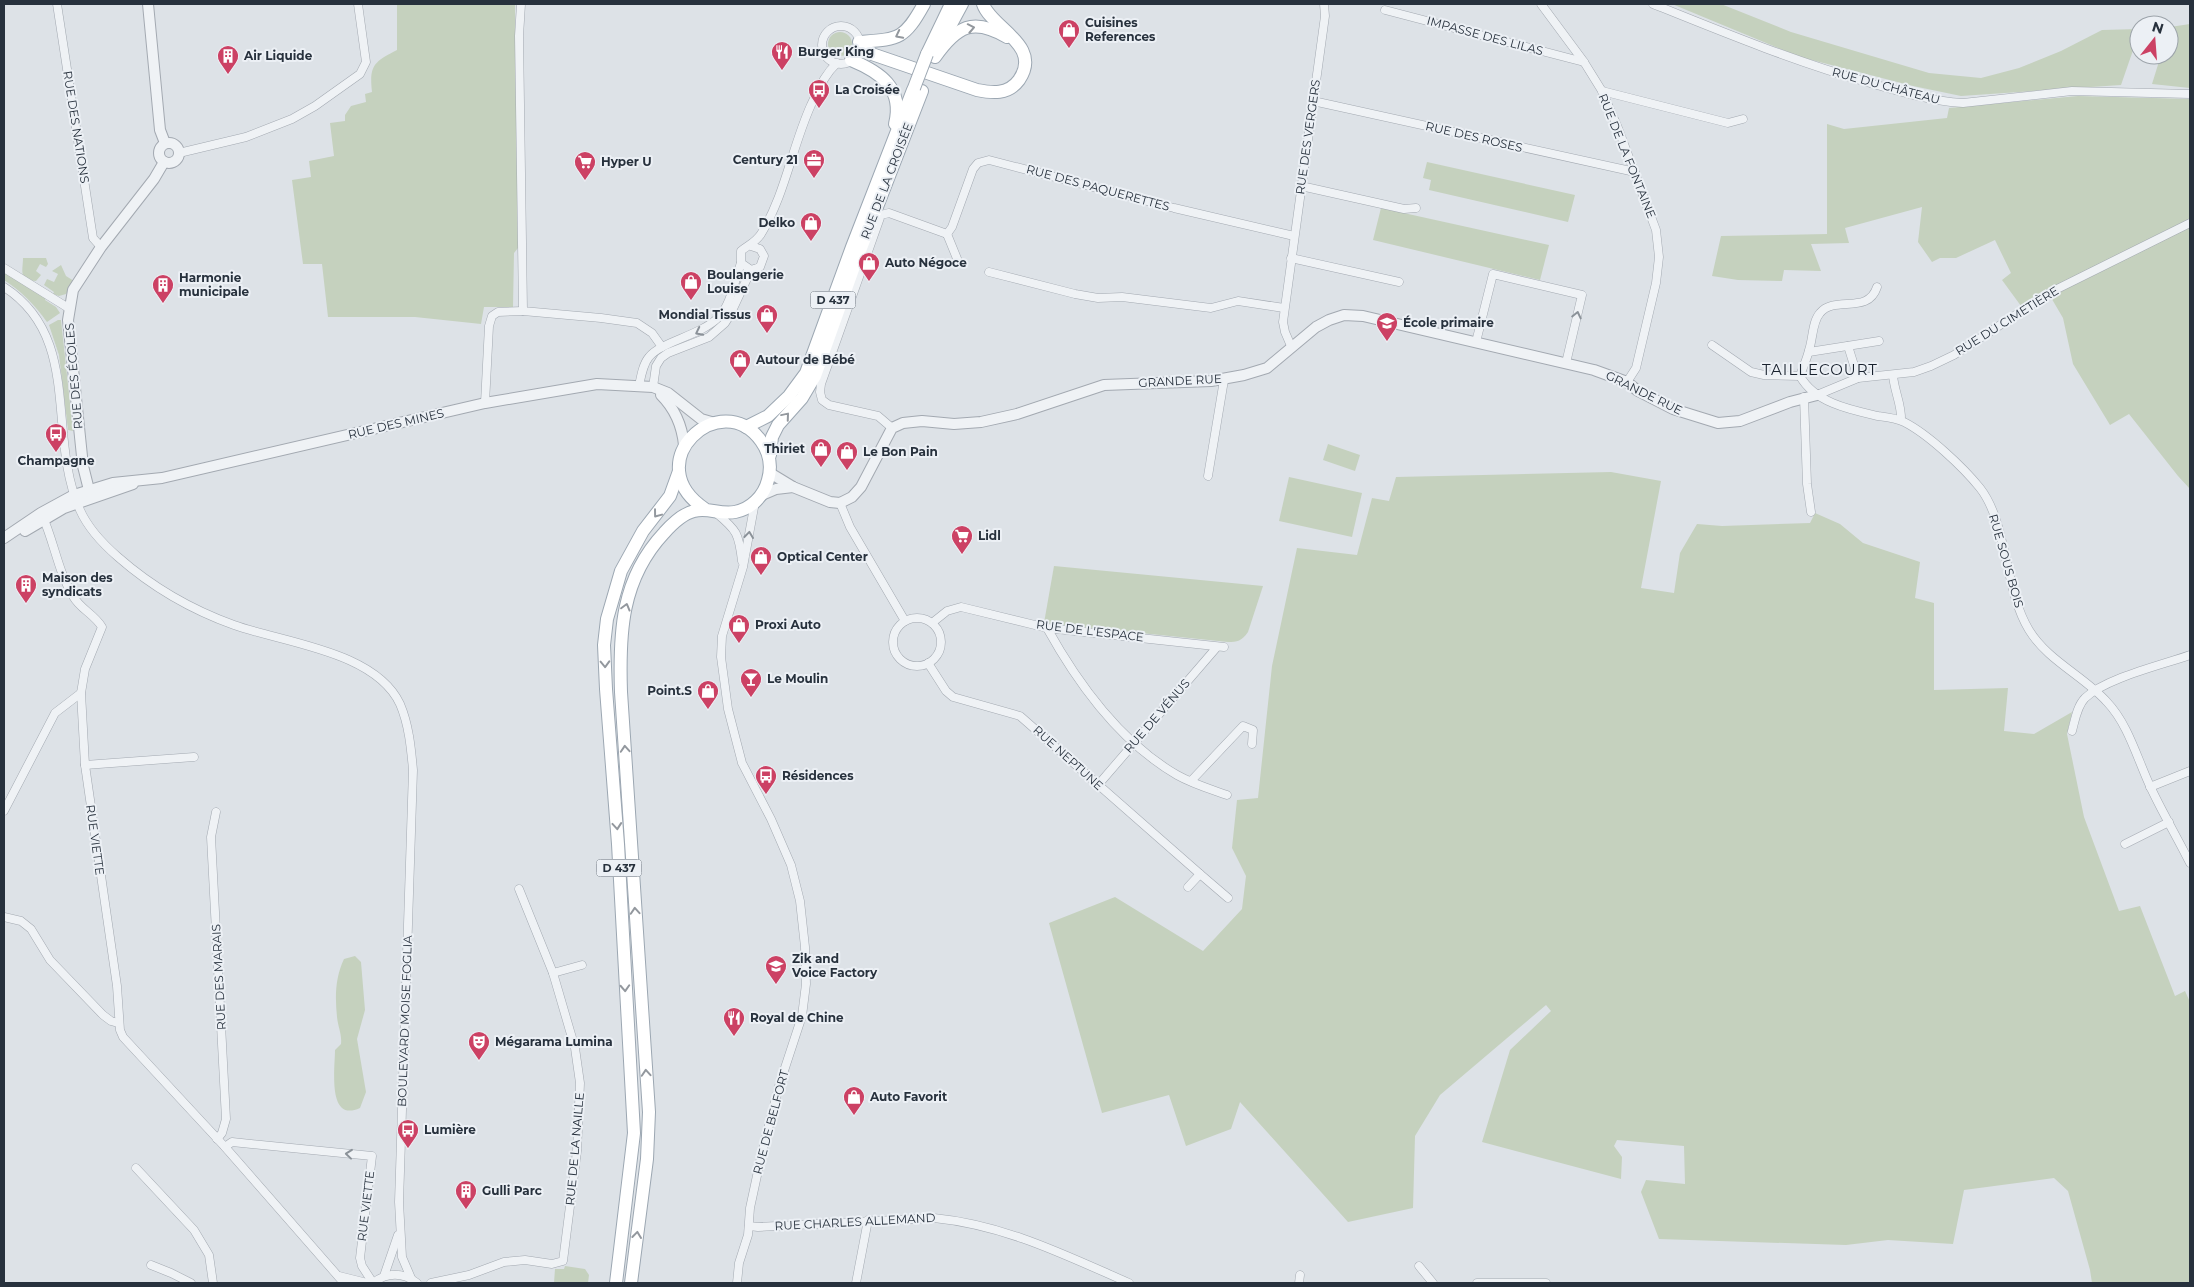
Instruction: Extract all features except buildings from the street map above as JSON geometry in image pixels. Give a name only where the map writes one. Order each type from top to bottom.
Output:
[{"type":"main road","points":[[856,51],[908,30],[924,4]]},
{"type":"main road","name":"D 437","points":[[746,427],[768,416],[789,396],[806,372],[889,150],[918,89],[951,4]]},
{"type":"main road","name":"D 437","points":[[931,55],[942,40],[962,4]]},
{"type":"main road","points":[[856,51],[869,53],[936,78],[977,90],[992,93],[1010,88],[1021,76],[1025,65],[1023,54],[1017,42],[986,11],[983,4]]},
{"type":"main road","points":[[931,55],[960,30],[973,26],[985,26],[1017,42]]},
{"type":"main road","points":[[856,51],[869,67],[882,76],[892,90],[896,101],[897,116],[889,150]]},
{"type":"main road","name":"RUE DE LA CROISÉE","points":[[770,467],[772,437],[778,426],[802,398],[815,376],[918,89]]},
{"type":"main road","points":[[726,422],[746,427],[757,436],[766,447],[770,467],[758,498],[737,512],[711,511],[694,502],[685,491],[679,471],[680,456],[684,446],[697,431],[715,423],[726,422]]},
{"type":"main road","name":"D 437","points":[[616,1283],[634,1133],[618,844],[604,645],[607,619],[621,571],[643,531],[670,496],[679,471]]},
{"type":"main road","name":"D 437","points":[[631,1283],[647,1159],[649,1112],[621,692],[620,639],[624,612],[632,586],[642,563],[654,544],[685,514],[711,511]]},
{"type":"street","name":"RUE DES NATIONS","points":[[57,4],[93,238],[102,247]]},
{"type":"street","points":[[148,4],[160,130],[165,143]]},
{"type":"street","points":[[179,153],[246,137],[292,119],[315,106],[360,74],[366,62],[358,4]]},
{"type":"street","points":[[521,4],[519,36],[522,311]]},
{"type":"street","name":"RUE DES VERGERS","points":[[1291,346],[1284,332],[1284,308],[1325,16],[1324,4]]},
{"type":"street","name":"RUE DE LA FONTAINE","points":[[1541,4],[1584,62],[1602,92],[1635,172],[1656,230],[1659,257],[1656,283],[1636,368],[1627,382]]},
{"type":"street","name":"RUE DU CHÂTEAU","points":[[1653,4],[1743,41],[1818,68],[1921,97],[1948,102],[1963,103],[2072,91],[2190,94]]},
{"type":"street","name":"IMPASSE DES LILAS","points":[[1386,10],[1584,62]]},
{"type":"street","points":[[639,386],[642,370],[650,356],[662,347],[708,326],[721,315],[741,263],[741,251],[751,246],[761,234],[783,187],[800,129],[826,74],[856,51],[858,36],[850,28],[842,26],[830,29],[823,39],[823,51],[826,56],[838,63]]},
{"type":"street","points":[[826,56],[826,74]]},
{"type":"street","points":[[1602,92],[1728,123],[1743,119]]},
{"type":"street","name":"RUE DES ROSES","points":[[1313,101],[1635,172]]},
{"type":"street","points":[[165,143],[174,144],[179,153]]},
{"type":"street","points":[[165,143],[158,152],[164,162],[169,164],[175,161],[179,153]]},
{"type":"street","name":"RUE DES PAQUERETTES","points":[[947,234],[952,227],[973,169],[978,163],[989,160],[1174,208],[1294,236]]},
{"type":"street","name":"RUE DES ÉCOLES","points":[[90,494],[81,452],[68,320],[70,309],[76,284],[154,179],[164,162]]},
{"type":"street","points":[[1301,186],[1404,210],[1416,208]]},
{"type":"street","points":[[770,467],[793,487],[830,502],[840,502],[852,497],[861,487],[892,428],[878,416],[829,405],[822,400],[820,392],[881,215],[889,214],[947,234],[958,261]]},
{"type":"street","name":"RUE DU CIMETIÈRE","points":[[1817,395],[1858,378],[1914,372],[1954,355],[2051,292],[2190,223]]},
{"type":"street","points":[[684,446],[683,433],[676,414],[668,402],[653,387],[656,366],[668,352],[709,337],[725,323],[751,270],[756,269],[762,264],[764,256],[760,249],[761,234]]},
{"type":"street","points":[[751,246],[760,249]]},
{"type":"street","points":[[1291,258],[1399,282]]},
{"type":"street","points":[[741,263],[751,270]]},
{"type":"street","points":[[4,268],[70,309]]},
{"type":"street","points":[[989,272],[1098,298],[1122,297],[1211,308],[1238,301],[1284,308]]},
{"type":"street","points":[[1476,342],[1493,274],[1582,295],[1566,363]]},
{"type":"street","name":"BOULEVARD MOISE FOGLIA","points":[[4,287],[30,308],[43,326],[50,342],[56,370],[66,465],[83,516],[97,536],[119,558],[168,594],[188,606],[235,626],[338,655],[364,667],[382,682],[399,702],[406,719],[413,770],[400,1231],[402,1257],[414,1281]]},
{"type":"street","points":[[1800,376],[1809,352],[1817,318],[1821,311],[1829,306],[1866,302],[1871,299],[1877,287]]},
{"type":"street","points":[[485,404],[489,326],[492,316],[498,312],[522,311],[636,323],[652,333],[662,347]]},
{"type":"street","name":"GRANDE RUE","points":[[892,428],[903,422],[922,421],[954,424],[1000,418],[1104,385],[1224,380],[1267,368],[1316,327],[1344,315],[1363,316],[1613,375],[1658,402],[1718,423],[1740,421],[1804,397],[1817,395]]},
{"type":"street","points":[[1809,352],[1879,341]]},
{"type":"street","points":[[1712,345],[1751,372],[1764,375],[1800,376]]},
{"type":"street","points":[[1848,346],[1858,378]]},
{"type":"street","points":[[1893,375],[1894,390],[1902,412],[1901,420]]},
{"type":"street","points":[[1800,376],[1804,383],[1817,395]]},
{"type":"street","points":[[1208,476],[1224,380]]},
{"type":"street","name":"RUE DES MINES","points":[[4,538],[42,516],[90,494],[485,404],[597,384],[653,387],[668,394],[701,419],[715,423]]},
{"type":"street","name":"RUE SOUS BOIS","points":[[1817,395],[1842,407],[1901,420],[1938,446],[1980,488],[1988,500],[1995,518],[2014,596],[2030,631],[2046,649],[2107,701],[2120,719],[2150,787],[2190,862]]},
{"type":"street","points":[[1804,397],[1807,484],[1811,512]]},
{"type":"street","points":[[743,567],[758,498],[776,489],[793,487]]},
{"type":"street","points":[[840,502],[850,527],[904,621]]},
{"type":"street","points":[[711,511],[732,526],[740,540],[743,567]]},
{"type":"street","name":"RUE DES MINES","points":[[4,544],[42,516]]},
{"type":"street","name":"RUE VIETTE","points":[[42,516],[72,595],[77,602],[97,619],[102,627],[85,669],[81,693],[85,766],[116,986],[118,1023],[123,1036],[344,1283]]},
{"type":"street","name":"RUE DE BELFORT","points":[[737,1283],[739,1263],[749,1226],[750,1208],[761,1157],[778,1086],[802,1016],[806,984],[805,948],[800,901],[791,865],[771,819],[742,762],[728,709],[721,657],[722,636],[743,567]]},
{"type":"street","name":"RUE DE L'ESPACE","points":[[932,623],[947,610],[961,606],[1047,628],[1220,647]]},
{"type":"street","points":[[916,618],[932,623],[937,628],[941,641],[938,654],[928,663],[912,665],[898,657],[894,649],[894,633],[904,621],[916,618]]},
{"type":"street","points":[[1047,628],[1080,682],[1134,744],[1177,775],[1227,795]]},
{"type":"street","name":"RUE DE VÉNUS","points":[[1098,785],[1220,647]]},
{"type":"street","points":[[2072,731],[2080,705],[2095,692],[2110,683],[2190,655]]},
{"type":"street","name":"RUE NEPTUNE","points":[[928,663],[946,691],[953,697],[1020,716],[1228,898]]},
{"type":"street","points":[[4,811],[55,713],[81,693]]},
{"type":"street","points":[[1191,781],[1243,726],[1253,730],[1252,744]]},
{"type":"street","points":[[85,766],[194,757]]},
{"type":"street","points":[[2150,787],[2190,771]]},
{"type":"street","name":"RUE DES MARAIS","points":[[216,812],[211,837],[226,1119],[222,1132],[217,1139]]},
{"type":"street","points":[[2126,844],[2169,822]]},
{"type":"street","points":[[1188,887],[1200,874]]},
{"type":"street","name":"RUE DE LA NAILLE","points":[[469,1275],[504,1262],[525,1260],[552,1264],[563,1261],[577,1151],[580,1083],[575,1048],[553,973],[519,889]]},
{"type":"street","points":[[4,917],[21,920],[31,929],[50,960],[103,1015],[111,1021],[118,1023]]},
{"type":"street","points":[[553,973],[582,965]]},
{"type":"street","name":"RUE VIETTE","points":[[224,1147],[232,1142],[372,1156],[360,1258],[362,1266],[373,1283]]},
{"type":"street","points":[[136,1168],[194,1230],[209,1255],[212,1283]]},
{"type":"street","name":"RUE CHARLES ALLEMAND","points":[[749,1226],[934,1218],[985,1225],[1050,1249],[1129,1283]]},
{"type":"street","points":[[856,1283],[868,1220]]},
{"type":"street","name":"BOULEVARD MOISE FOGLIA","points":[[384,1276],[400,1231]]},
{"type":"street","points":[[151,1265],[190,1283]]},
{"type":"street","points":[[1419,1266],[1433,1283]]},
{"type":"street","points":[[373,1283],[384,1276],[393,1274],[414,1281]]},
{"type":"street","points":[[430,1283],[469,1275]]},
{"type":"street","points":[[457,1283],[469,1275]]},
{"type":"street","points":[[338,1276],[367,1283]]},
{"type":"street","points":[[1477,1283],[1546,1283]]},
{"type":"green space","points":[[397,4],[515,4],[518,248],[514,253],[513,307],[484,307],[481,324],[415,317],[328,317],[322,264],[303,264],[292,180],[311,177],[309,161],[334,156],[330,123],[345,121],[345,115],[351,106],[366,102],[365,94],[372,92],[371,76],[375,65],[378,61],[397,50]]},
{"type":"green space","points":[[1672,4],[1721,4],[1791,32],[1929,73],[1981,78],[2019,68],[2061,51],[2102,30],[2129,29],[2129,62],[2121,85],[1961,96],[1913,86],[1800,57]]},
{"type":"green space","points":[[2190,24],[2190,88],[2152,84],[2158,65],[2179,65],[2179,26]]},
{"type":"green space","points":[[840,32],[849,35],[852,44],[849,53],[840,56],[831,53],[828,44],[831,35]]},
{"type":"green space","points":[[2078,96],[2190,99],[2190,489],[2129,414],[2110,425],[2073,364],[2063,318],[2046,289],[2021,306],[2002,280],[2011,273],[1995,240],[1956,258],[1940,258],[1932,262],[1918,242],[1922,207],[1845,228],[1849,243],[1811,244],[1821,271],[1784,270],[1782,281],[1738,280],[1712,276],[1721,236],[1827,234],[1827,124],[1844,129],[1947,118],[1949,108]]},
{"type":"green space","points":[[1427,162],[1575,195],[1568,222],[1429,190],[1431,180],[1423,178]]},
{"type":"green space","points":[[1381,208],[1549,245],[1540,280],[1373,240]]},
{"type":"green space","points":[[23,258],[46,258],[48,264],[46,267],[40,264],[36,271],[41,275],[36,281],[30,281],[24,277],[22,271]]},
{"type":"green space","points":[[61,265],[66,276],[74,281],[66,294],[59,296],[53,294],[54,292],[44,285],[47,279],[54,282],[58,274],[52,271]]},
{"type":"green space","points":[[4,272],[46,298],[45,300],[56,307],[60,313],[47,322],[27,299],[4,280]]},
{"type":"green space","points":[[61,320],[73,431],[68,430],[59,355],[49,325]]},
{"type":"green space","points":[[1328,444],[1360,455],[1355,471],[1323,460]]},
{"type":"green space","points":[[1611,472],[1661,481],[1641,588],[1674,593],[1680,553],[1697,524],[1722,526],[1810,523],[1815,513],[1840,524],[1863,543],[1920,562],[1915,598],[1934,603],[1934,690],[2008,688],[2004,731],[2034,734],[2072,712],[2067,734],[2084,817],[2119,911],[2140,906],[2175,996],[2185,991],[2190,1002],[2190,1283],[2092,1283],[2068,1191],[2054,1178],[1964,1190],[1953,1244],[1888,1240],[1846,1245],[1659,1239],[1641,1192],[1646,1180],[1685,1184],[1684,1146],[1617,1140],[1614,1146],[1622,1157],[1621,1179],[1482,1142],[1510,1050],[1551,1011],[1546,1005],[1440,1095],[1415,1136],[1413,1208],[1348,1222],[1240,1102],[1231,1129],[1186,1146],[1169,1095],[1102,1113],[1049,923],[1115,897],[1203,951],[1242,909],[1246,876],[1232,848],[1237,800],[1258,798],[1272,666],[1297,548],[1357,555],[1372,498],[1389,501],[1396,477]]},
{"type":"green space","points":[[1289,477],[1362,493],[1352,537],[1279,521]]},
{"type":"green space","points":[[1054,566],[1263,586],[1248,632],[1239,640],[1228,642],[1044,623]]},
{"type":"green space","points":[[355,956],[361,962],[365,1010],[357,1039],[366,1092],[360,1108],[349,1111],[342,1108],[335,1092],[335,1050],[341,1044],[336,995],[337,980],[344,959]]},
{"type":"green space","points":[[565,1266],[585,1269],[589,1275],[588,1283],[554,1283],[555,1269],[564,1269]]},
{"type":"place","name":"Cuisines References","points":[[1069,49]]},
{"type":"place","name":"Burger King","points":[[782,71]]},
{"type":"place","name":"Air Liquide","points":[[228,75]]},
{"type":"place","name":"La Croisée","points":[[819,109]]},
{"type":"place","name":"Century 21","points":[[814,179]]},
{"type":"place","name":"Hyper U","points":[[585,181]]},
{"type":"place","name":"Delko","points":[[811,242]]},
{"type":"place","name":"Auto Négoce","points":[[869,282]]},
{"type":"place","name":"Boulangerie Louise","points":[[691,301]]},
{"type":"place","name":"Harmonie municipale","points":[[163,304]]},
{"type":"place","name":"Mondial Tissus","points":[[767,334]]},
{"type":"place","name":"École primaire","points":[[1387,342]]},
{"type":"place","name":"Autour de Bébé","points":[[740,379]]},
{"type":"place","name":"Champagne","points":[[56,453]]},
{"type":"place","name":"Thiriet","points":[[821,468]]},
{"type":"place","name":"Le Bon Pain","points":[[847,471]]},
{"type":"place","name":"Lidl","points":[[962,555]]},
{"type":"place","name":"Optical Center","points":[[761,576]]},
{"type":"place","name":"Maison des syndicats","points":[[26,604]]},
{"type":"place","name":"Proxi Auto","points":[[739,644]]},
{"type":"place","name":"Le Moulin","points":[[751,698]]},
{"type":"place","name":"Point.S","points":[[708,710]]},
{"type":"place","name":"Résidences","points":[[766,795]]},
{"type":"place","name":"Zik and Voice Factory","points":[[776,985]]},
{"type":"place","name":"Royal de Chine","points":[[734,1037]]},
{"type":"place","name":"Mégarama Lumina","points":[[479,1061]]},
{"type":"place","name":"Auto Favorit","points":[[854,1116]]},
{"type":"place","name":"Lumière","points":[[408,1149]]},
{"type":"place","name":"Gulli Parc","points":[[466,1210]]},
{"type":"district","name":"TAILLECOURT","points":[[1820,370]]}]
